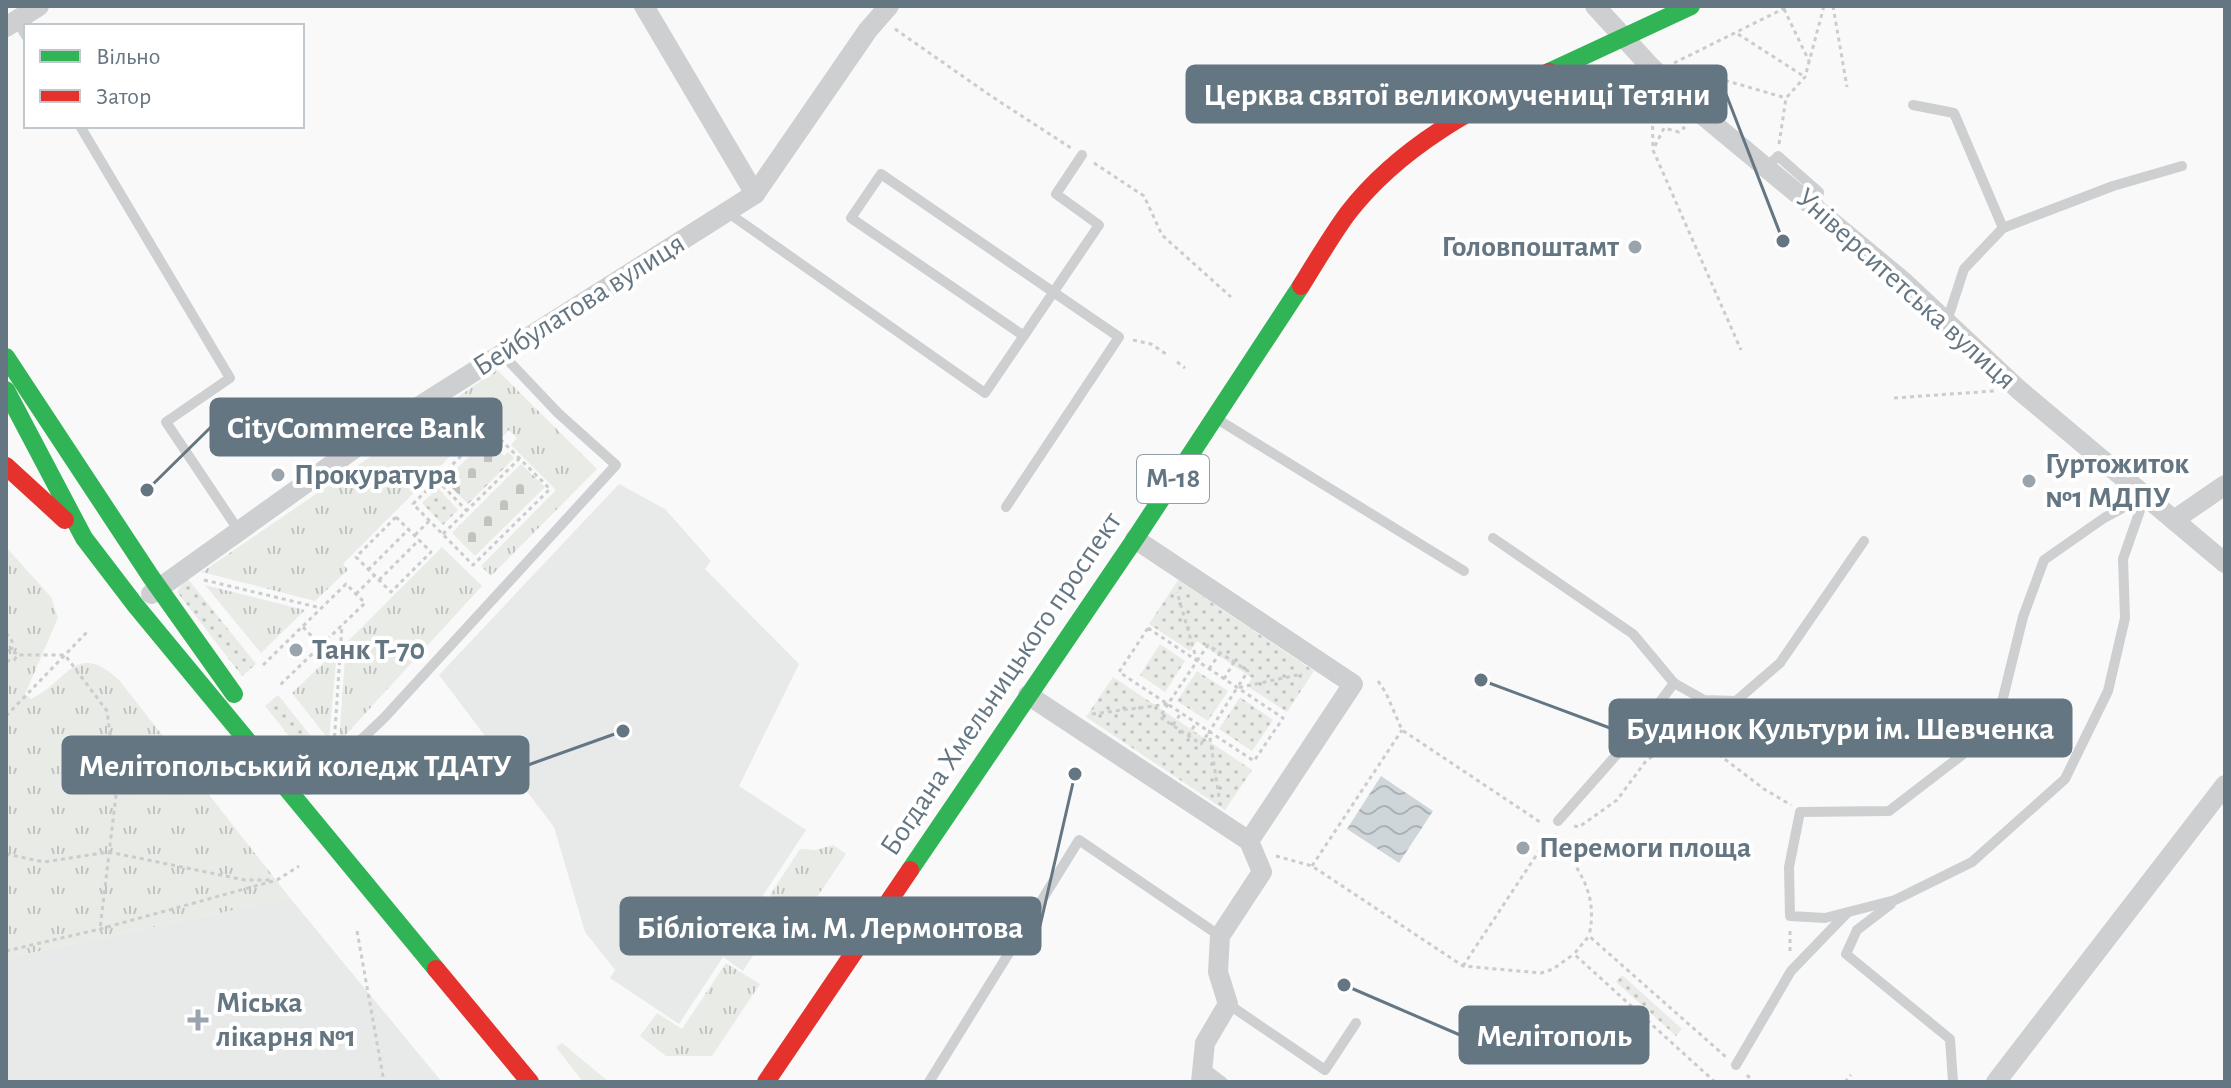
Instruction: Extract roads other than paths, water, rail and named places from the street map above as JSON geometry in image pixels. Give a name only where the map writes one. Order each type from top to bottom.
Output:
[{"type":"main road","name":"Богдана Хмельницького проспект","points":[[768,1081],[1135,539],[1349,212],[1409,151],[1444,127],[1536,78],[1691,6]]},
{"type":"main road","points":[[9,369],[147,597],[466,1007],[530,1082]]},
{"type":"main road","points":[[6,390],[84,538]]},
{"type":"main road","points":[[6,466],[147,597],[212,665],[308,790],[466,1007]]},
{"type":"street","points":[[16,28],[39,6]]},
{"type":"street","points":[[644,6],[755,194]]},
{"type":"street","name":"Університетська вулиця","points":[[1595,6],[1623,38],[1699,112],[1772,161],[1816,208],[1947,321],[2018,389],[2225,563]]},
{"type":"street","name":"Бейбулатова вулиця","points":[[147,597],[369,438],[755,194],[884,12]]},
{"type":"street","points":[[2174,520],[2225,485]]},
{"type":"street","points":[[1135,539],[1353,684],[1249,841]]},
{"type":"street","points":[[1028,695],[1249,841],[1262,872],[1220,936],[1218,972],[1228,1004],[1205,1043],[1202,1074]]},
{"type":"street","points":[[1996,1082],[2225,785]]},
{"type":"lane","points":[[1913,105],[1954,113],[2003,228]]},
{"type":"lane","points":[[81,128],[230,378],[166,422],[239,531]]},
{"type":"lane","points":[[727,212],[985,393],[1099,225],[1056,194],[1082,155]]},
{"type":"lane","points":[[1947,321],[1964,269],[2003,228],[2113,186],[2182,166]]},
{"type":"lane","points":[[1006,507],[1119,337],[881,174],[851,218],[1024,336]]},
{"type":"lane","points":[[308,790],[384,718],[616,465],[558,413],[502,354]]},
{"type":"lane","points":[[1214,416],[1464,571]]},
{"type":"lane","points":[[2145,496],[2123,559],[2125,618],[2108,691],[2065,779],[1972,862],[1895,900],[1825,918],[1790,916],[1789,867],[1800,812],[1889,811],[1962,755],[2001,706],[2023,617],[2044,560],[2104,518],[2145,496]]},
{"type":"lane","points":[[1493,538],[1633,634],[1674,683],[1704,700],[1736,701],[1780,663],[1864,541]]},
{"type":"lane","points":[[1555,825],[1642,726],[1674,683]]},
{"type":"lane","points":[[929,1082],[1079,840],[1220,936]]},
{"type":"lane","points":[[1895,900],[1857,930],[1846,954],[1950,1039],[1953,1082]]},
{"type":"lane","points":[[1736,1065],[1791,971],[1848,912]]},
{"type":"lane","points":[[1228,1004],[1325,1070],[1356,1023]]},
{"type":"lane","points":[[1202,1074],[1223,1082]]},
{"type":"water","points":[[1381,776],[1433,811],[1399,863],[1347,829]]},
{"type":"place","name":"Церква святої великомучениці Тетяни","points":[[1783,241]]},
{"type":"place","name":"Головпоштамт","points":[[1635,247]]},
{"type":"place","name":"Прокуратура","points":[[278,475]]},
{"type":"place","name":"Гуртожиток №1 МДПУ","points":[[2029,481]]},
{"type":"place","name":"CityCommerce Bank","points":[[147,490]]},
{"type":"place","name":"Танк Т-70","points":[[296,650]]},
{"type":"place","name":"Будинок Культури ім. Шевченка","points":[[1481,680]]},
{"type":"place","name":"Мелітопольський коледж ТДАТУ","points":[[623,731]]},
{"type":"place","name":"Бібліотека ім. М. Лермонтова","points":[[1075,774]]},
{"type":"place","name":"Перемоги площа","points":[[1523,848]]},
{"type":"place","name":"Мелітополь","points":[[1344,985]]},
{"type":"place","name":"Міська лікарня №1","points":[[198,1020]]}]
